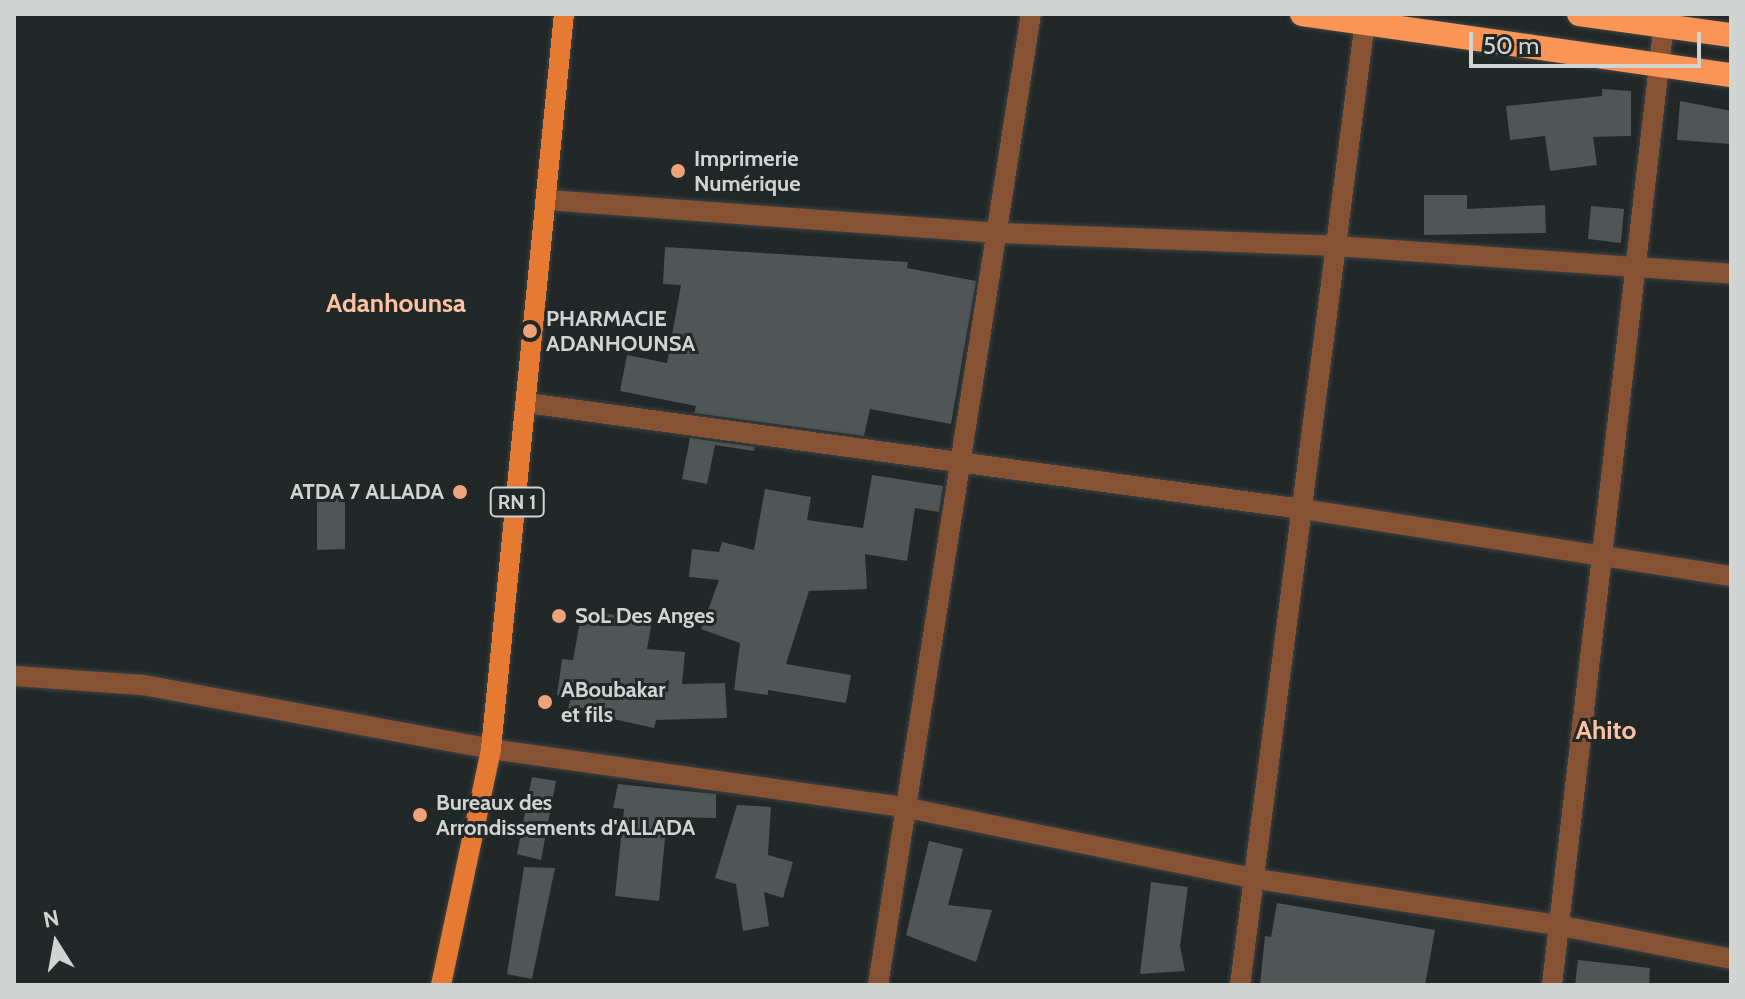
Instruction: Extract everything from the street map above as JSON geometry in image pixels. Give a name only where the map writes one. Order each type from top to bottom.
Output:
[{"type":"highway","points":[[1302,14],[1366,18],[1731,75]]},
{"type":"highway","points":[[1579,14],[1665,20],[1731,35]]},
{"type":"main road","name":"RN 1","points":[[441,985],[491,749],[564,14]]},
{"type":"street","points":[[878,985],[903,807],[963,463],[1031,14]]},
{"type":"street","points":[[1240,985],[1366,18]]},
{"type":"street","points":[[1552,985],[1562,926],[1634,271],[1665,20]]},
{"type":"street","points":[[547,200],[998,233],[1335,246],[1634,271],[1731,274]]},
{"type":"street","points":[[527,403],[1302,509],[1731,576]]},
{"type":"street","points":[[14,676],[143,685],[491,749],[903,807],[1256,879],[1562,926],[1731,959]]},
{"type":"building","points":[[1602,89],[1631,91],[1631,136],[1593,137],[1597,165],[1550,171],[1545,136],[1510,140],[1506,106],[1602,96]]},
{"type":"building","points":[[1680,101],[1731,111],[1731,144],[1677,140]]},
{"type":"building","points":[[1424,195],[1467,195],[1467,209],[1545,205],[1546,233],[1424,235]]},
{"type":"building","points":[[1591,206],[1624,209],[1621,243],[1588,239]]},
{"type":"building","points":[[665,247],[908,262],[907,268],[976,281],[951,424],[870,409],[864,436],[694,413],[696,406],[620,391],[627,355],[667,363],[681,285],[663,284]]},
{"type":"building","points":[[690,438],[755,447],[754,451],[715,445],[707,484],[682,479]]},
{"type":"building","points":[[872,475],[943,486],[939,512],[915,508],[907,561],[865,554],[867,589],[809,591],[786,664],[851,675],[846,703],[768,690],[768,695],[734,690],[740,643],[701,629],[719,580],[689,577],[692,549],[719,552],[722,542],[754,550],[765,489],[811,497],[807,520],[863,528]]},
{"type":"building","points":[[317,494],[345,494],[345,549],[317,550]]},
{"type":"building","points":[[582,610],[652,621],[647,649],[685,652],[682,684],[725,683],[727,718],[656,720],[654,728],[568,709],[571,697],[557,695],[562,659],[573,660]]},
{"type":"building","points":[[532,777],[556,781],[541,860],[517,854]]},
{"type":"building","points":[[618,784],[716,794],[716,818],[667,817],[659,901],[615,896],[624,809],[613,808]]},
{"type":"building","points":[[737,805],[771,807],[768,855],[793,862],[783,898],[764,892],[769,926],[743,931],[736,884],[715,878]]},
{"type":"building","points":[[929,841],[963,849],[948,905],[992,910],[976,962],[906,935]]},
{"type":"building","points":[[524,867],[555,868],[532,979],[507,974]]},
{"type":"building","points":[[1151,882],[1188,887],[1180,946],[1185,971],[1140,974]]},
{"type":"building","points":[[1277,903],[1435,930],[1425,985],[1260,985],[1265,936],[1271,937]]},
{"type":"building","points":[[1578,960],[1650,968],[1649,985],[1575,985]]},
{"type":"place","name":"Imprimerie Numérique","points":[[678,171]]},
{"type":"place","name":"PHARMACIE ADANHOUNSA","points":[[530,331]]},
{"type":"place","name":"ATDA 7 ALLADA","points":[[460,492]]},
{"type":"place","name":"SoL Des Anges","points":[[559,616]]},
{"type":"place","name":"ABoubakar et fils","points":[[545,702]]},
{"type":"place","name":"Bureaux des Arrondissements d'ALLADA","points":[[420,815]]},
{"type":"district","name":"Adanhounsa","points":[[396,304]]},
{"type":"district","name":"Ahito","points":[[1606,731]]}]
